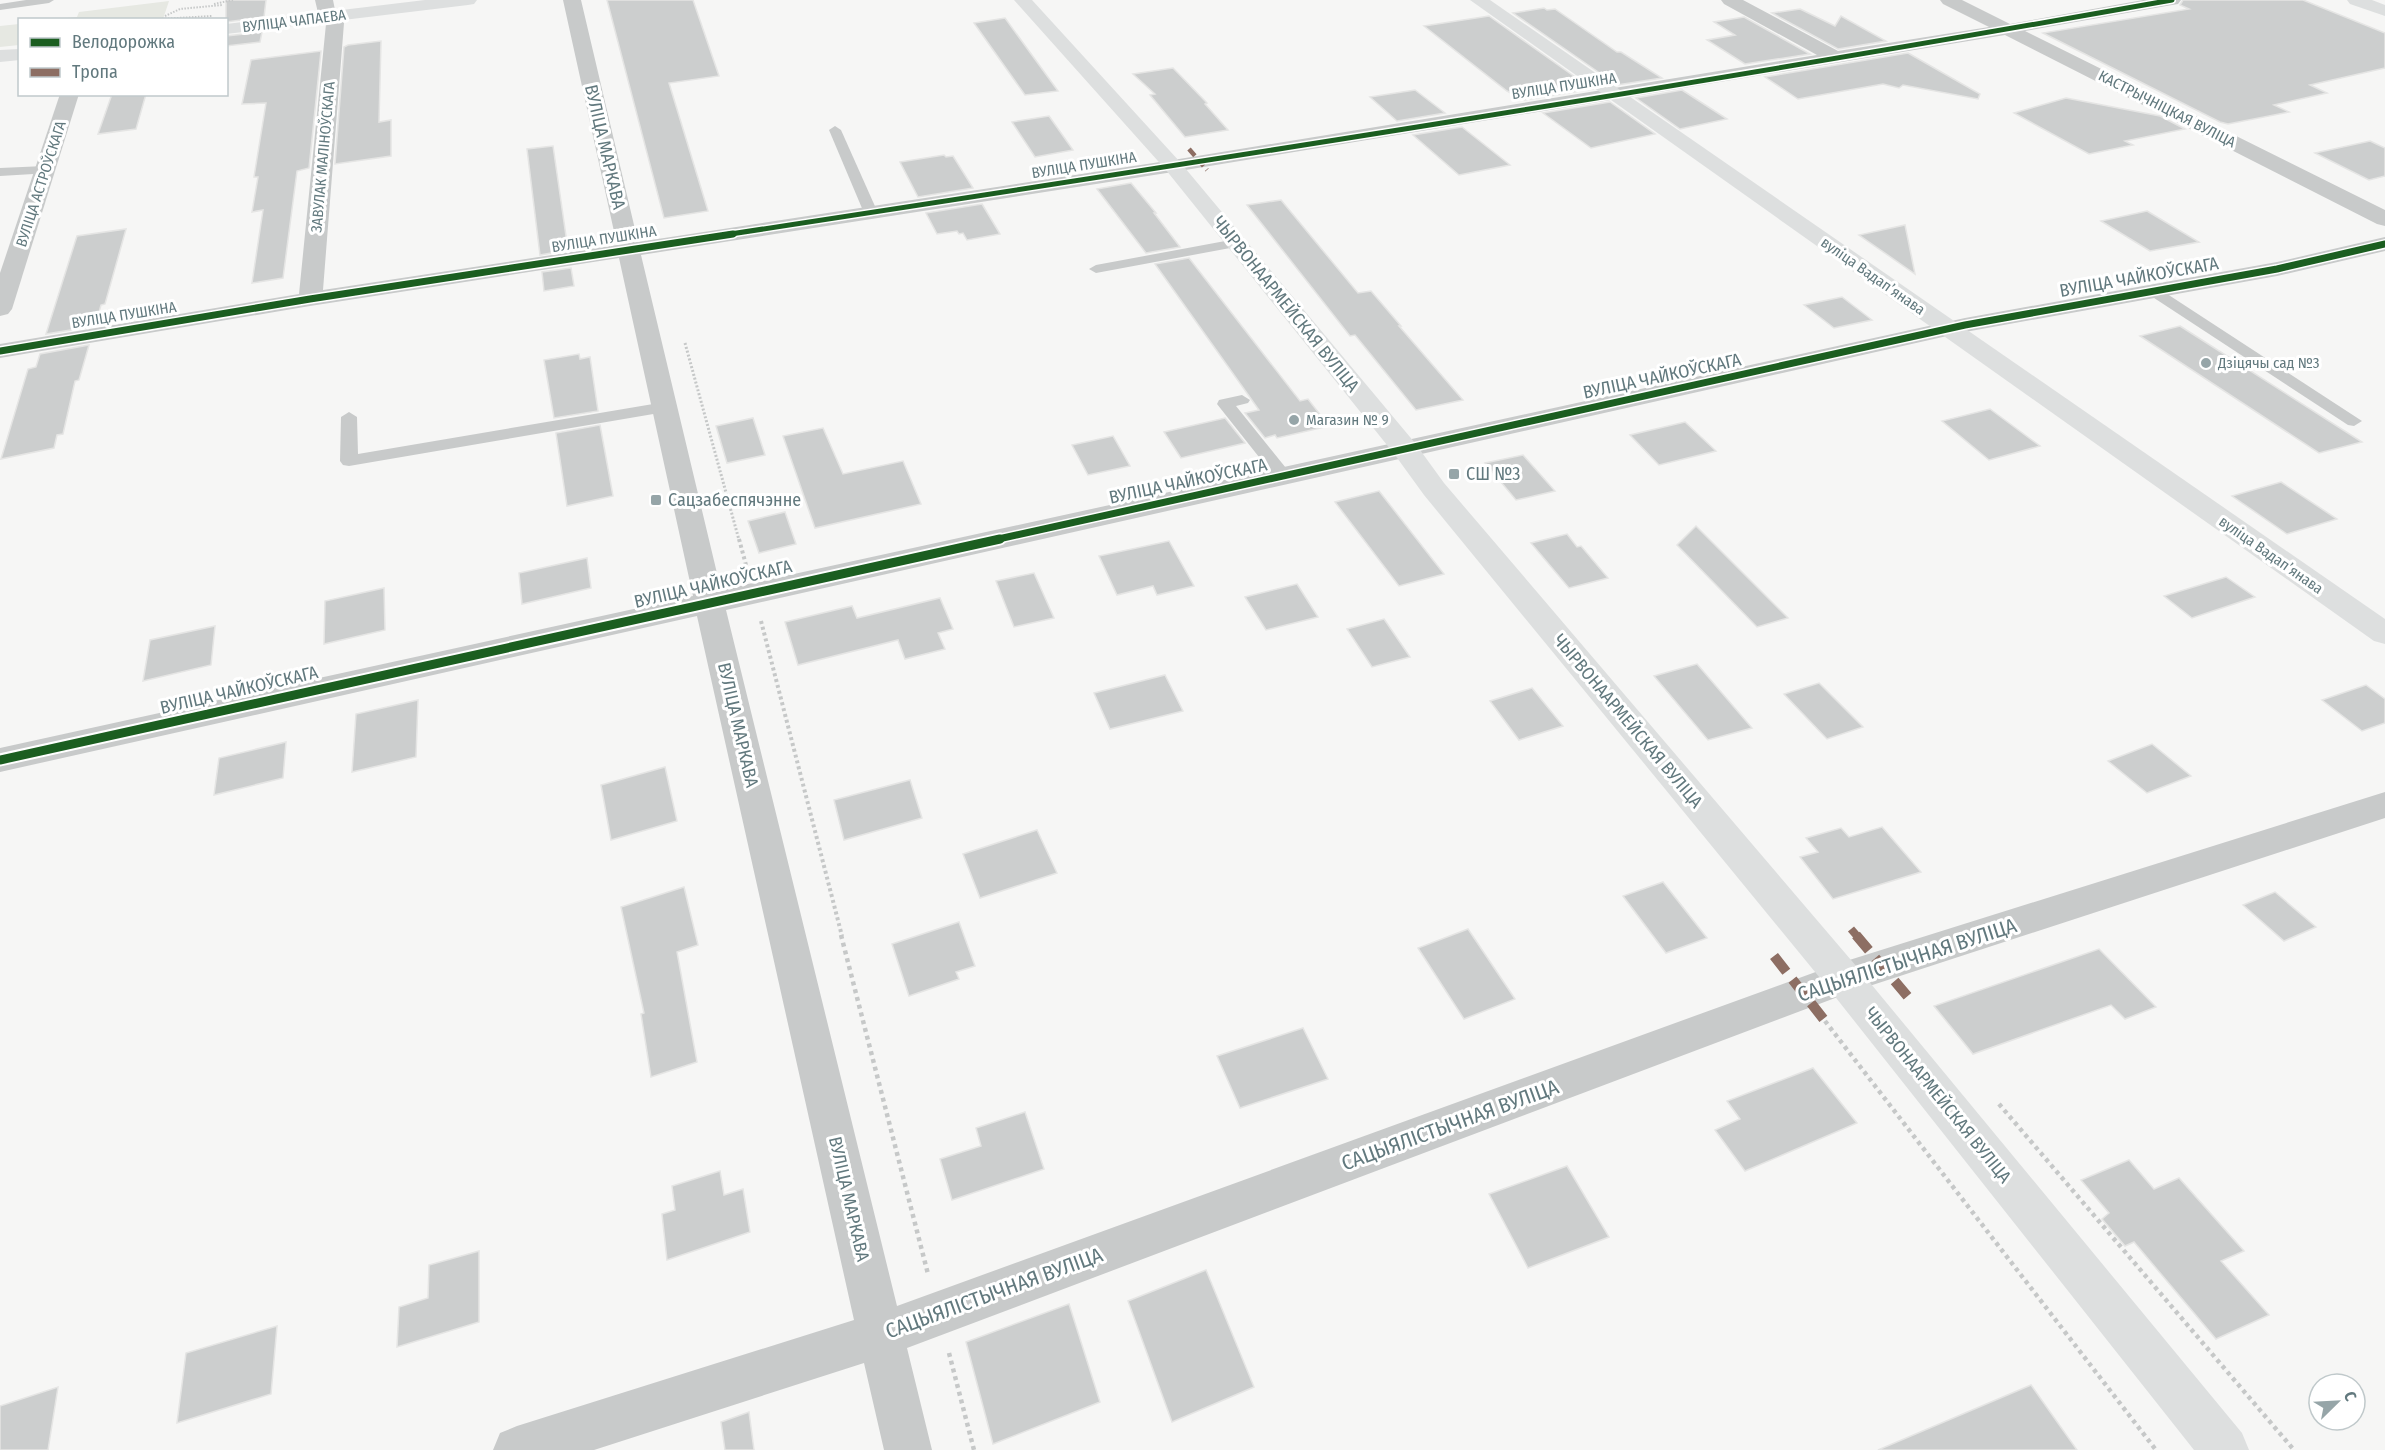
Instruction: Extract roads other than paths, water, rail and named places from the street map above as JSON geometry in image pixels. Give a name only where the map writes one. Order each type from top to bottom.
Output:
[{"type":"main road","name":"ВУЛІЦА ЧАПАЕВА","points":[[228,29],[326,9],[468,0]]},
{"type":"main road","name":"ЧЫРВОНААРМЕЙСКАЯ ВУЛІЦА","points":[[1023,0],[1173,166],[1405,449],[1434,489],[1843,978],[2225,1450]]},
{"type":"main road","name":"вуліца Вадапʼянава","points":[[1479,0],[2385,634]]},
{"type":"main road","points":[[2356,0],[2385,11]]},
{"type":"main road","points":[[0,56],[18,54]]},
{"type":"street","name":"ВУЛІЦА МАРКАВА","points":[[572,0],[628,250],[908,1450]]},
{"type":"street","points":[[1730,0],[1833,56]]},
{"type":"street","name":"КАСТРЫЧНІЦКАЯ ВУЛІЦА","points":[[1948,0],[2385,219]]},
{"type":"street","name":"ВУЛІЦА ПУШКІНА","points":[[0,351],[310,299],[1173,166],[1833,56],[2009,29],[2172,0]]},
{"type":"street","name":"ЗАВУЛАК МАЛІНОЎСКАГА","points":[[310,299],[335,22],[326,9]]},
{"type":"street","name":"ВУЛІЦА АСТРОЎСКАГА","points":[[0,309],[69,96]]},
{"type":"street","name":"ВУЛІЦА ЧАЙКОЎСКАГА","points":[[0,760],[1949,329],[2277,269],[2385,244]]},
{"type":"street","name":"САЦЫЯЛІСТЫЧНАЯ ВУЛІЦА","points":[[517,1450],[938,1315],[1843,978],[2385,805]]},
{"type":"lane","points":[[0,7],[49,0]]},
{"type":"lane","points":[[835,130],[871,213]]},
{"type":"lane","points":[[0,172],[45,170]]},
{"type":"lane","points":[[1096,269],[1236,243]]},
{"type":"lane","points":[[2153,291],[2354,421]]},
{"type":"lane","points":[[1242,400],[1225,404],[1284,477]]},
{"type":"lane","points":[[349,417],[349,461],[665,407]]},
{"type":"place","name":"Дзіцячы сад №3","points":[[2206,363]]},
{"type":"place","name":"Магазин № 9","points":[[1294,420]]},
{"type":"place","name":"СШ №3","points":[[1454,474]]},
{"type":"place","name":"Сацзабеспячэнне","points":[[656,500]]}]
